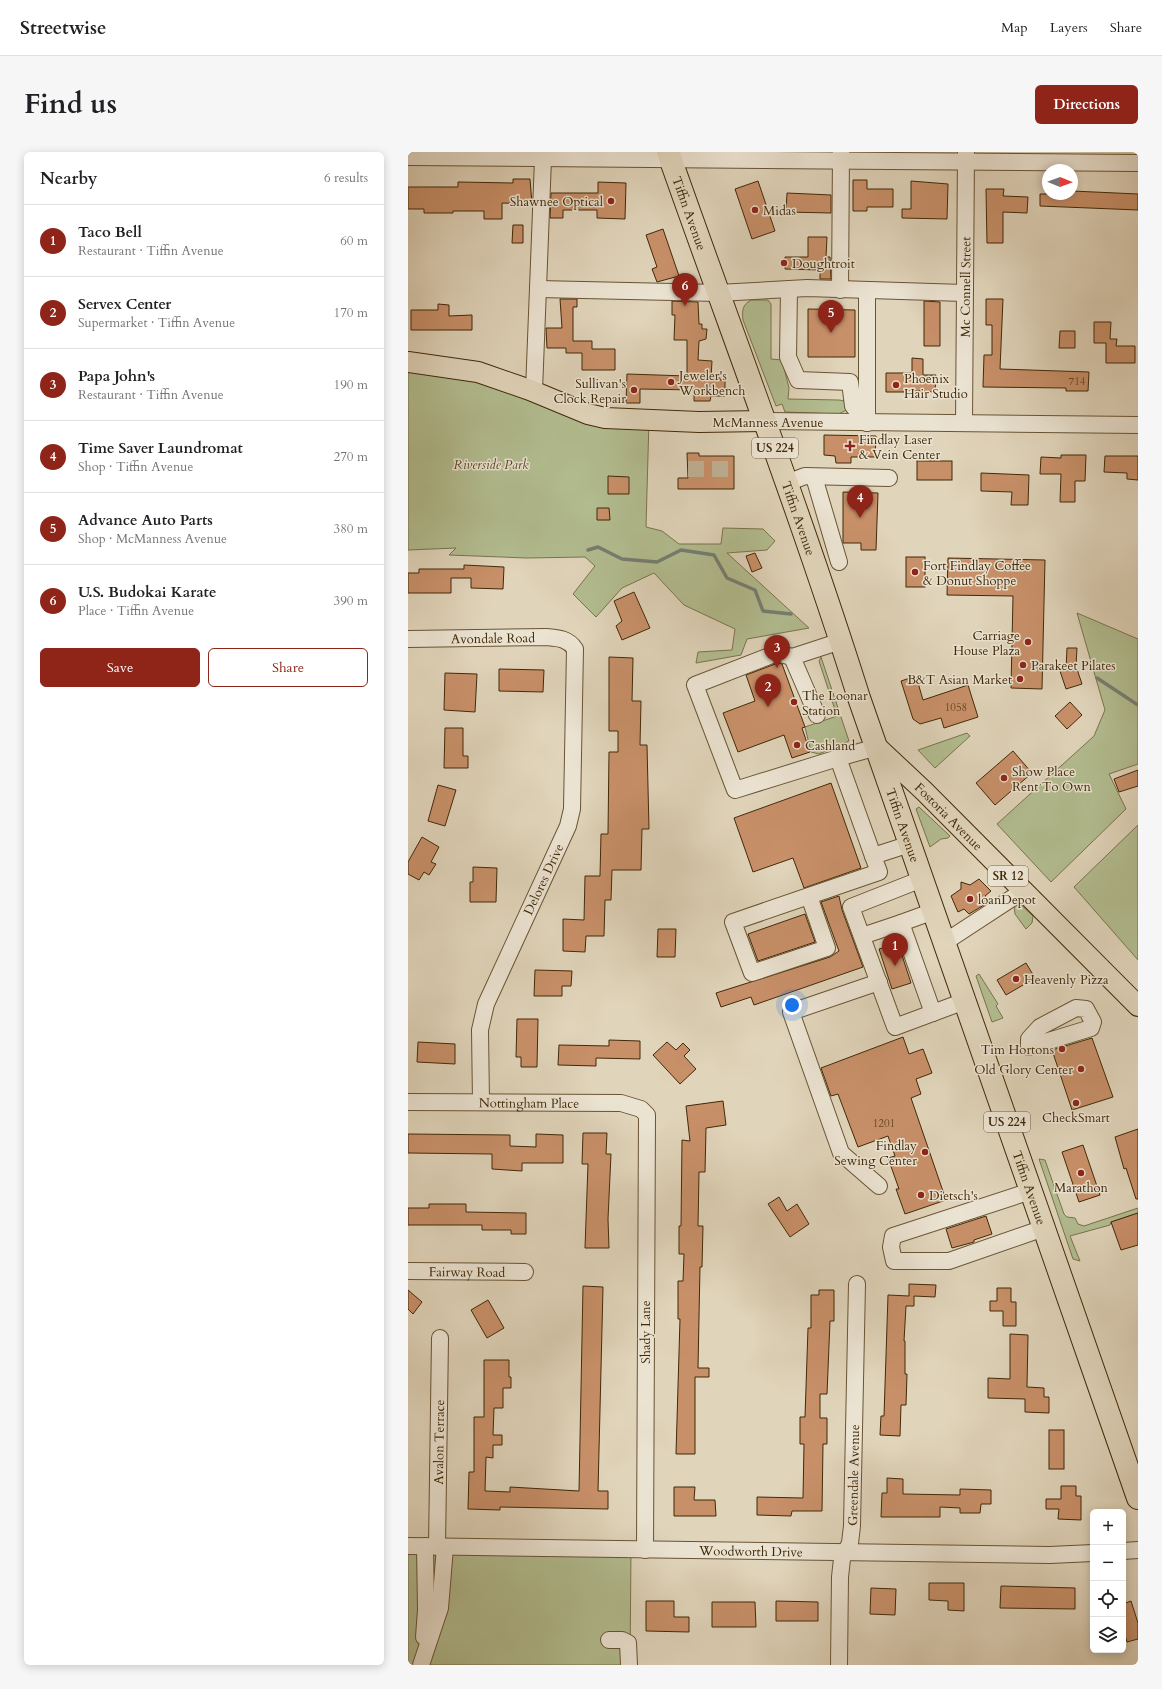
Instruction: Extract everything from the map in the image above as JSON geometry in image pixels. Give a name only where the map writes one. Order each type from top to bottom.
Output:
[{"type":"highway","name":"Tiffin Avenue","points":[[670,156],[718,293],[766,421],[922,879],[1138,1498]]},
{"type":"main road","name":"McManness Avenue","points":[[408,362],[478,372],[534,391],[588,414],[605,418],[699,422],[766,421]]},
{"type":"main road","name":"Fostoria Avenue","points":[[877,747],[924,791],[1138,1006]]},
{"type":"street","points":[[408,157],[543,159],[670,156],[1094,158],[1138,163]]},
{"type":"street","points":[[840,290],[841,157]]},
{"type":"street","name":"Mc Connell Street","points":[[964,423],[966,157]]},
{"type":"street","points":[[534,391],[543,159]]},
{"type":"street","points":[[538,289],[718,293],[789,289],[867,290],[964,294]]},
{"type":"street","points":[[789,289],[788,357],[798,380],[850,382],[852,406],[867,423]]},
{"type":"street","points":[[867,290],[867,423]]},
{"type":"street","name":"McManness Avenue","points":[[766,421],[1138,425]]},
{"type":"street","points":[[787,483],[805,476],[889,478]]},
{"type":"street","points":[[814,477],[839,562]]},
{"type":"street","name":"Avondale Road","points":[[408,639],[546,637],[566,640],[575,648]]},
{"type":"street","points":[[841,641],[792,657],[777,653],[695,684],[735,790],[877,747]]},
{"type":"street","name":"Delores Drive","points":[[481,1102],[480,1030],[486,1004],[568,826],[572,809],[575,648]]},
{"type":"street","points":[[792,657],[817,715]]},
{"type":"street","points":[[809,896],[827,948],[752,973],[733,922],[879,872],[838,758]]},
{"type":"street","points":[[873,856],[910,844]]},
{"type":"street","points":[[922,879],[851,907],[895,1027],[965,1001]]},
{"type":"street","points":[[945,942],[1023,891]]},
{"type":"street","points":[[862,936],[934,911]]},
{"type":"street","points":[[901,923],[933,1013]]},
{"type":"street","points":[[878,982],[792,1012],[841,1153],[879,1186]]},
{"type":"street","name":"Nottingham Place","points":[[408,1102],[621,1104],[641,1108],[647,1115]]},
{"type":"street","name":"Shady Lane","points":[[645,1550],[647,1115]]},
{"type":"street","points":[[1031,1191],[893,1236],[891,1247],[894,1261],[949,1261],[1044,1228]]},
{"type":"street","name":"Fairway Road","points":[[408,1271],[525,1272]]},
{"type":"street","name":"Greendale Avenue","points":[[839,1665],[840,1577],[842,1559],[850,1543],[852,1526],[856,1284]]},
{"type":"street","name":"Avalon Terrace","points":[[421,1665],[426,1610],[435,1547],[440,1338]]},
{"type":"street","name":"Woodworth Drive","points":[[408,1546],[1050,1555],[1090,1552]]},
{"type":"street","points":[[1126,1551],[1138,1550]]},
{"type":"street","points":[[609,1640],[622,1640],[628,1643],[628,1665]]},
{"type":"green space","points":[[751,300],[768,300],[771,304],[771,359],[782,360],[789,388],[788,399],[845,401],[846,410],[839,414],[785,412],[782,404],[776,406],[743,320],[743,308]]},
{"type":"green space","name":"Riverside Park","points":[[408,362],[530,390],[649,420],[646,527],[662,531],[679,544],[721,544],[723,528],[763,529],[775,541],[767,550],[727,553],[809,628],[747,639],[741,655],[696,663],[698,652],[732,650],[735,629],[684,605],[654,573],[622,588],[596,617],[573,594],[595,566],[585,557],[527,558],[449,555],[456,548],[408,550]]},
{"type":"green space","points":[[1077,613],[1138,639],[1138,764],[1109,774],[1126,809],[1051,882],[997,824],[1094,736],[1105,710]]},
{"type":"green space","points":[[821,657],[849,741],[819,754],[811,752],[805,727],[837,716],[819,661]]},
{"type":"green space","points":[[967,733],[970,736],[935,768],[918,750]]},
{"type":"green space","points":[[919,807],[950,836],[948,838],[941,839],[930,847],[916,809]]},
{"type":"green space","points":[[1138,825],[1138,960],[1074,887]]},
{"type":"green space","points":[[1019,903],[1033,916],[1032,923],[1026,929],[1015,914],[1014,906]]},
{"type":"green space","points":[[979,974],[998,1004],[996,1006],[1003,1018],[992,1022],[976,976]]},
{"type":"green space","points":[[1039,1159],[1045,1160],[1064,1214],[1067,1217],[1075,1218],[1078,1224],[1084,1226],[1138,1208],[1138,1213],[1111,1222],[1110,1225],[1070,1236],[1080,1261],[1073,1259]]},
{"type":"green space","points":[[408,1546],[631,1550],[630,1665],[408,1665]]},
{"type":"building","points":[[513,179],[530,179],[532,204],[502,203],[502,219],[484,219],[484,211],[424,213],[424,209],[408,209],[408,187],[458,187],[458,182],[513,183]]},
{"type":"building","points":[[853,180],[867,180],[867,189],[893,189],[893,207],[867,207],[867,211],[853,211]]},
{"type":"building","name":"Midas","points":[[758,181],[775,231],[752,239],[735,189]]},
{"type":"building","points":[[911,181],[948,184],[947,219],[902,218],[902,209],[911,209]]},
{"type":"building","points":[[598,182],[626,183],[625,219],[597,218],[597,210],[563,210],[563,218],[550,218],[551,193],[598,193]]},
{"type":"building","points":[[986,189],[1004,189],[1003,196],[1028,197],[1027,213],[1003,212],[1003,243],[987,243]]},
{"type":"building","points":[[1078,191],[1138,194],[1138,210],[1040,206],[1040,194],[1042,194],[1042,200],[1078,200]]},
{"type":"building","points":[[787,193],[831,195],[831,213],[786,212]]},
{"type":"building","points":[[513,225],[523,225],[523,243],[512,243]]},
{"type":"building","points":[[663,229],[679,276],[657,282],[652,269],[657,267],[646,235]]},
{"type":"building","points":[[808,237],[827,237],[826,257],[830,257],[831,279],[820,279],[820,270],[785,269],[785,257],[808,257]]},
{"type":"building","points":[[560,299],[577,299],[577,307],[573,307],[573,341],[592,341],[592,349],[615,349],[615,370],[582,370],[582,353],[566,353],[566,348],[547,348],[546,328],[562,328]]},
{"type":"building","points":[[986,299],[1003,299],[1000,369],[1089,372],[1088,391],[1066,391],[1066,388],[983,387],[984,355],[992,355],[992,325],[986,325]]},
{"type":"building","points":[[672,301],[698,302],[699,324],[702,324],[702,329],[707,329],[706,339],[699,341],[698,360],[712,361],[711,378],[720,378],[720,380],[725,380],[725,396],[711,396],[710,401],[694,401],[694,390],[640,389],[640,403],[626,403],[627,374],[687,376],[687,340],[674,340],[675,315],[672,315]]},
{"type":"building","points":[[924,301],[940,302],[940,346],[924,346]]},
{"type":"building","points":[[438,304],[449,305],[449,316],[472,315],[472,330],[411,330],[411,310],[438,310]]},
{"type":"building","points":[[808,309],[855,310],[855,357],[808,357]]},
{"type":"building","points":[[1094,322],[1111,322],[1110,339],[1117,339],[1116,346],[1135,346],[1135,363],[1106,363],[1106,343],[1094,343]]},
{"type":"building","points":[[1060,331],[1075,331],[1075,348],[1059,348]]},
{"type":"building","points":[[912,358],[923,359],[923,375],[936,375],[935,392],[906,390],[906,392],[886,392],[886,373],[912,373]]},
{"type":"building","name":"Findlay Laser & Vein Center","points":[[824,435],[876,436],[875,457],[851,457],[851,463],[836,463],[835,456],[824,455]]},
{"type":"building","points":[[687,453],[699,453],[699,456],[734,456],[734,489],[678,489],[678,478],[688,478]]},
{"type":"building","points":[[1061,455],[1086,455],[1085,481],[1075,481],[1075,502],[1060,502],[1061,474],[1040,474],[1041,457],[1061,458]]},
{"type":"building","points":[[1105,456],[1138,456],[1138,480],[1127,479],[1127,473],[1104,472]]},
{"type":"building","points":[[917,461],[952,461],[952,480],[917,480]]},
{"type":"building","points":[[981,473],[1029,475],[1028,505],[1011,505],[1012,492],[981,491]]},
{"type":"building","points":[[608,476],[629,477],[629,494],[608,494]]},
{"type":"building","points":[[843,492],[878,493],[876,550],[861,550],[861,543],[843,543]]},
{"type":"building","points":[[597,508],[609,508],[610,520],[597,520]]},
{"type":"building","points":[[755,553],[762,568],[752,572],[746,556]]},
{"type":"building","name":"Fort Findlay Coffee & Donut Shoppe","points":[[906,557],[925,557],[925,587],[906,587]]},
{"type":"building","name":"Carriage House Plaza","points":[[948,558],[1045,560],[1042,689],[1011,688],[1013,596],[947,595]]},
{"type":"building","points":[[464,565],[504,567],[503,589],[471,588],[471,578],[451,578],[451,593],[408,593],[408,573],[419,573],[419,569],[464,569]]},
{"type":"building","points":[[634,592],[650,628],[622,640],[616,626],[622,621],[614,601]]},
{"type":"building","points":[[1067,648],[1077,648],[1076,666],[1082,684],[1066,689],[1060,671],[1066,669]]},
{"type":"building","points":[[609,657],[633,658],[632,701],[641,701],[640,745],[647,745],[649,829],[642,829],[641,870],[612,870],[611,900],[605,900],[604,936],[586,936],[585,952],[563,951],[563,919],[584,920],[585,876],[600,876],[601,834],[608,834],[609,752],[618,752],[618,731],[609,731]]},
{"type":"building","points":[[778,663],[782,664],[805,727],[802,728],[810,752],[792,758],[784,735],[738,752],[723,713],[755,701],[746,675]]},
{"type":"building","points":[[499,669],[544,670],[543,692],[499,691]]},
{"type":"building","points":[[445,673],[477,674],[475,712],[444,710]]},
{"type":"building","points":[[916,676],[923,700],[968,685],[978,717],[944,728],[941,718],[920,724],[913,719],[901,681]]},
{"type":"building","points":[[1070,702],[1082,715],[1067,729],[1055,716]]},
{"type":"building","points":[[445,728],[463,728],[463,756],[468,756],[468,768],[444,768]]},
{"type":"building","name":"Show Place Rent To Own","points":[[1013,751],[1032,773],[995,805],[976,783]]},
{"type":"building","points":[[1138,770],[1138,786],[1119,792],[1114,779]]},
{"type":"building","points":[[831,783],[861,868],[804,888],[793,858],[753,872],[734,818]]},
{"type":"building","points":[[438,785],[456,790],[445,826],[428,821]]},
{"type":"building","points":[[422,837],[439,847],[431,862],[436,864],[429,875],[424,872],[419,880],[408,874],[408,862]]},
{"type":"building","points":[[473,867],[497,868],[496,902],[470,902],[470,882],[473,882]]},
{"type":"building","name":"loanDepot","points":[[979,879],[991,891],[985,896],[989,902],[969,914],[964,909],[958,912],[951,896],[961,889],[961,882],[970,885]]},
{"type":"building","points":[[839,896],[842,910],[863,967],[754,1005],[751,997],[721,1007],[716,993],[830,957],[839,951],[821,902]]},
{"type":"building","points":[[805,914],[815,942],[758,961],[748,934]]},
{"type":"building","points":[[658,929],[676,929],[675,957],[657,957]]},
{"type":"building","points":[[898,943],[911,983],[892,989],[879,949]]},
{"type":"building","name":"Heavenly Pizza","points":[[1026,963],[1035,978],[1006,995],[997,980]]},
{"type":"building","points":[[535,970],[572,971],[571,986],[562,986],[562,996],[534,996]]},
{"type":"building","points":[[517,1019],[538,1019],[537,1067],[521,1067],[521,1057],[516,1057]]},
{"type":"building","points":[[903,1037],[909,1054],[923,1049],[932,1073],[916,1079],[921,1094],[911,1098],[946,1200],[905,1214],[896,1189],[899,1189],[888,1158],[895,1156],[888,1136],[858,1147],[838,1094],[831,1096],[821,1068]]},
{"type":"building","name":"Old Glory Center","points":[[1092,1038],[1113,1097],[1072,1110],[1052,1050]]},
{"type":"building","points":[[609,1040],[640,1041],[640,1059],[596,1058],[596,1066],[558,1065],[559,1045],[609,1046]]},
{"type":"building","points":[[418,1042],[455,1044],[455,1064],[417,1062]]},
{"type":"building","points":[[667,1042],[676,1050],[683,1043],[690,1050],[684,1056],[696,1069],[680,1084],[653,1055]]},
{"type":"building","points":[[723,1101],[726,1125],[706,1128],[705,1172],[699,1172],[698,1226],[703,1226],[702,1267],[700,1267],[698,1368],[709,1368],[709,1377],[695,1377],[695,1454],[676,1454],[680,1319],[678,1319],[678,1281],[683,1281],[684,1254],[679,1254],[679,1226],[681,1226],[682,1140],[690,1141],[686,1106]]},
{"type":"building","points":[[1138,1129],[1138,1199],[1136,1199],[1126,1168],[1124,1169],[1115,1137]]},
{"type":"building","points":[[583,1133],[607,1133],[606,1154],[611,1154],[608,1219],[609,1248],[585,1248],[588,1164],[582,1164]]},
{"type":"building","points":[[408,1134],[510,1135],[510,1146],[536,1147],[536,1134],[563,1135],[563,1163],[522,1163],[522,1171],[492,1169],[492,1154],[408,1153]]},
{"type":"building","name":"Marathon","points":[[1083,1145],[1100,1195],[1079,1202],[1062,1152]]},
{"type":"building","points":[[779,1197],[787,1211],[797,1204],[809,1224],[790,1237],[768,1204]]},
{"type":"building","points":[[429,1204],[466,1204],[466,1212],[526,1213],[526,1234],[511,1234],[511,1230],[482,1230],[482,1225],[408,1225],[408,1208],[429,1208]]},
{"type":"building","points":[[1138,1213],[1138,1245],[1121,1250],[1111,1222]]},
{"type":"building","points":[[986,1216],[992,1234],[974,1240],[974,1242],[952,1248],[946,1229]]},
{"type":"building","points":[[909,1284],[936,1285],[935,1297],[914,1296],[914,1306],[906,1306],[904,1341],[905,1374],[907,1374],[906,1405],[901,1405],[900,1436],[880,1435],[881,1416],[884,1416],[888,1295],[909,1296]]},
{"type":"building","points":[[583,1286],[603,1287],[598,1491],[608,1491],[608,1509],[500,1507],[500,1510],[468,1509],[469,1472],[474,1472],[474,1417],[484,1417],[484,1360],[509,1360],[509,1377],[511,1377],[511,1388],[503,1388],[503,1408],[494,1408],[493,1435],[502,1435],[502,1445],[493,1445],[493,1458],[486,1457],[485,1491],[510,1492],[510,1487],[579,1491]]},
{"type":"building","points":[[997,1288],[1011,1288],[1011,1302],[1016,1302],[1016,1326],[1003,1326],[1003,1311],[990,1311],[990,1301],[997,1301]]},
{"type":"building","points":[[408,1290],[422,1302],[413,1314],[408,1309]]},
{"type":"building","points":[[819,1290],[834,1290],[834,1321],[830,1321],[827,1394],[820,1394],[820,1418],[827,1418],[827,1444],[823,1444],[822,1511],[792,1511],[791,1516],[757,1515],[757,1497],[803,1498],[804,1444],[800,1444],[800,1417],[805,1417],[808,1328],[811,1328],[811,1295],[819,1295]]},
{"type":"building","points":[[488,1300],[504,1328],[487,1338],[471,1310]]},
{"type":"building","points":[[1010,1334],[1028,1335],[1027,1387],[1044,1388],[1044,1397],[1049,1397],[1049,1413],[1025,1412],[1025,1399],[988,1398],[988,1378],[1010,1379]]},
{"type":"building","points":[[1049,1430],[1064,1430],[1064,1469],[1049,1469]]},
{"type":"building","points":[[887,1478],[903,1479],[903,1494],[960,1495],[960,1489],[991,1490],[991,1504],[981,1504],[980,1513],[960,1513],[960,1508],[940,1507],[940,1517],[881,1517],[882,1493],[887,1493]]},
{"type":"building","points":[[1061,1486],[1076,1486],[1076,1496],[1081,1496],[1081,1520],[1058,1519],[1059,1509],[1046,1509],[1046,1499],[1061,1499]]},
{"type":"building","points":[[674,1487],[695,1487],[694,1500],[715,1500],[716,1516],[674,1516]]},
{"type":"building","points":[[929,1583],[964,1583],[964,1611],[948,1610],[948,1601],[929,1600]]},
{"type":"building","points":[[1001,1586],[1075,1588],[1075,1609],[1000,1608]]},
{"type":"building","points":[[871,1588],[896,1589],[895,1615],[870,1614]]},
{"type":"building","points":[[646,1601],[674,1601],[674,1617],[689,1617],[689,1632],[646,1631]]},
{"type":"building","points":[[776,1601],[818,1602],[818,1621],[776,1621]]},
{"type":"building","points":[[1131,1601],[1138,1623],[1138,1639],[1127,1642],[1126,1639],[1126,1603]]},
{"type":"building","points":[[712,1602],[755,1602],[756,1627],[712,1627]]},
{"type":"waterway","points":[[588,550],[598,547],[622,559],[657,562],[681,550],[714,555],[727,578],[755,590],[763,611],[791,614]]},
{"type":"waterway","points":[[1097,678],[1138,705]]},
{"type":"tunnel","points":[[688,469],[734,469]]},
{"type":"place","name":"Shawnee Optical","points":[[611,201]]},
{"type":"place","name":"Midas","points":[[755,210]]},
{"type":"place","name":"Doughtroit","points":[[784,263]]},
{"type":"place","name":"U.S. Budokai Karate","points":[[685,306]]},
{"type":"place","name":"Advance Auto Parts","points":[[831,333]]},
{"type":"place","name":"Jeweler's Workbench","points":[[671,382]]},
{"type":"place","name":"Phoenix Hair Studio","points":[[896,385]]},
{"type":"place","name":"Sullivan's Clock Repair","points":[[634,390]]},
{"type":"place","name":"Findlay Laser & Vein Center","points":[[850,446]]},
{"type":"place","name":"Time Saver Laundromat","points":[[860,518]]},
{"type":"place","name":"Fort Findlay Coffee & Donut Shoppe","points":[[915,572]]},
{"type":"place","name":"Carriage House Plaza","points":[[1028,642]]},
{"type":"place","name":"Parakeet Pilates","points":[[1023,665]]},
{"type":"place","name":"Papa John's","points":[[777,668]]},
{"type":"place","name":"B&T Asian Market","points":[[1020,679]]},
{"type":"place","name":"The Loonar Station","points":[[794,702]]},
{"type":"place","name":"Servex Center","points":[[768,707]]},
{"type":"place","name":"Cashland","points":[[797,745]]},
{"type":"place","name":"Show Place Rent To Own","points":[[1004,778]]},
{"type":"place","name":"loanDepot","points":[[970,899]]},
{"type":"place","name":"Taco Bell","points":[[895,966]]},
{"type":"place","name":"Heavenly Pizza","points":[[1016,979]]},
{"type":"place","name":"Tim Hortons","points":[[1062,1049]]},
{"type":"place","name":"Old Glory Center","points":[[1081,1069]]},
{"type":"place","name":"CheckSmart","points":[[1076,1103]]},
{"type":"place","name":"Findlay Sewing Center","points":[[925,1152]]},
{"type":"place","name":"Marathon","points":[[1081,1173]]},
{"type":"place","name":"Dietsch's","points":[[921,1195]]}]
